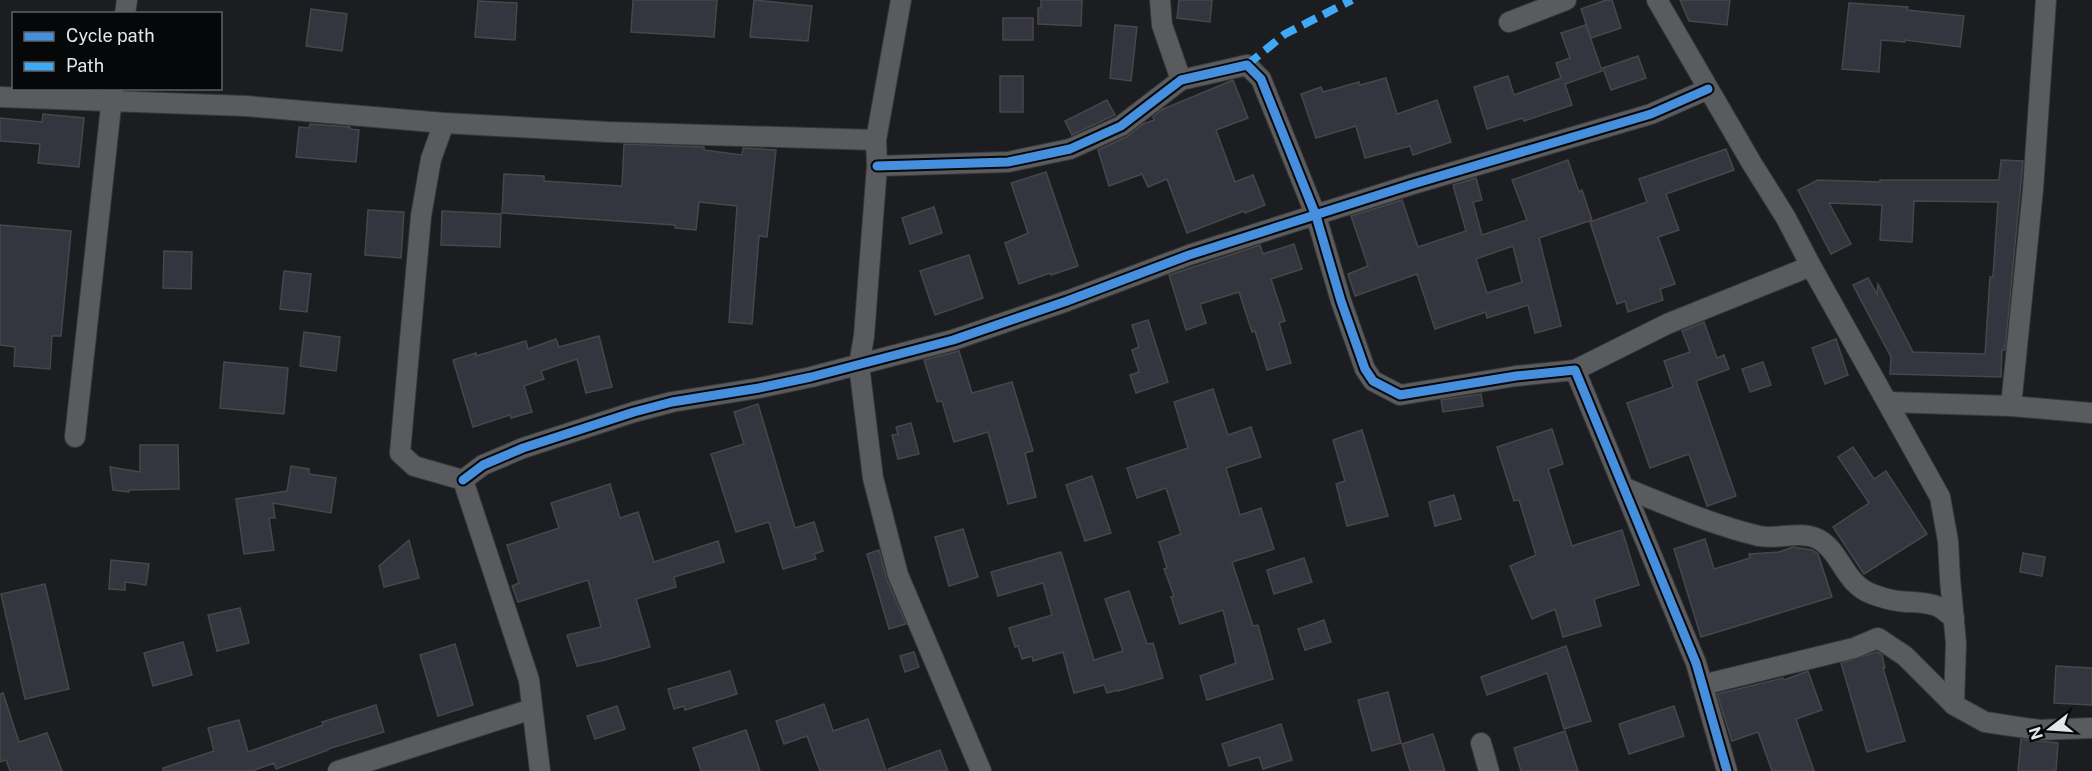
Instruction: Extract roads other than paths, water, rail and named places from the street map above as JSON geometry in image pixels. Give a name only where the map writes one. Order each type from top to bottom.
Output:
[{"type":"street","points":[[902,0],[876,140],[877,166],[864,336],[859,365],[873,478],[898,574],[981,771]]},
{"type":"street","points":[[1160,0],[1162,25],[1181,80]]},
{"type":"street","points":[[1509,22],[1566,0]]},
{"type":"street","points":[[1657,0],[1786,218],[1940,496],[1948,541],[1956,643],[1954,705]]},
{"type":"street","points":[[2011,406],[2032,189],[2046,0]]},
{"type":"street","points":[[877,166],[1008,162],[1070,148],[1121,126],[1181,80],[1247,64],[1261,78],[1316,216],[1341,301],[1365,369],[1373,381],[1400,395],[1516,376],[1575,370],[1667,324],[1811,266]]},
{"type":"street","points":[[463,480],[483,465],[523,448],[644,410],[672,402],[769,386],[952,340],[1067,301],[1189,255],[1424,181],[1651,114],[1708,89]]},
{"type":"street","points":[[0,97],[112,95],[444,123],[608,132],[876,140]]},
{"type":"street","points":[[75,437],[112,95]]},
{"type":"street","points":[[444,123],[431,159],[421,216],[399,453],[414,466],[463,480]]},
{"type":"street","points":[[1575,370],[1696,663],[1727,771]]},
{"type":"street","points":[[1888,402],[2011,406],[2092,413]]},
{"type":"street","points":[[463,480],[529,680],[540,771]]},
{"type":"street","points":[[1625,488],[1687,514],[1760,536],[1776,538],[1799,535],[1818,539],[1834,554],[1849,578],[1869,594],[1938,607],[1953,618]]},
{"type":"street","points":[[1702,685],[1854,648],[1878,638],[1905,656],[1954,705],[1985,722],[2039,730],[2092,728]]},
{"type":"street","points":[[338,771],[532,709]]},
{"type":"street","points":[[1480,743],[1489,771]]}]
